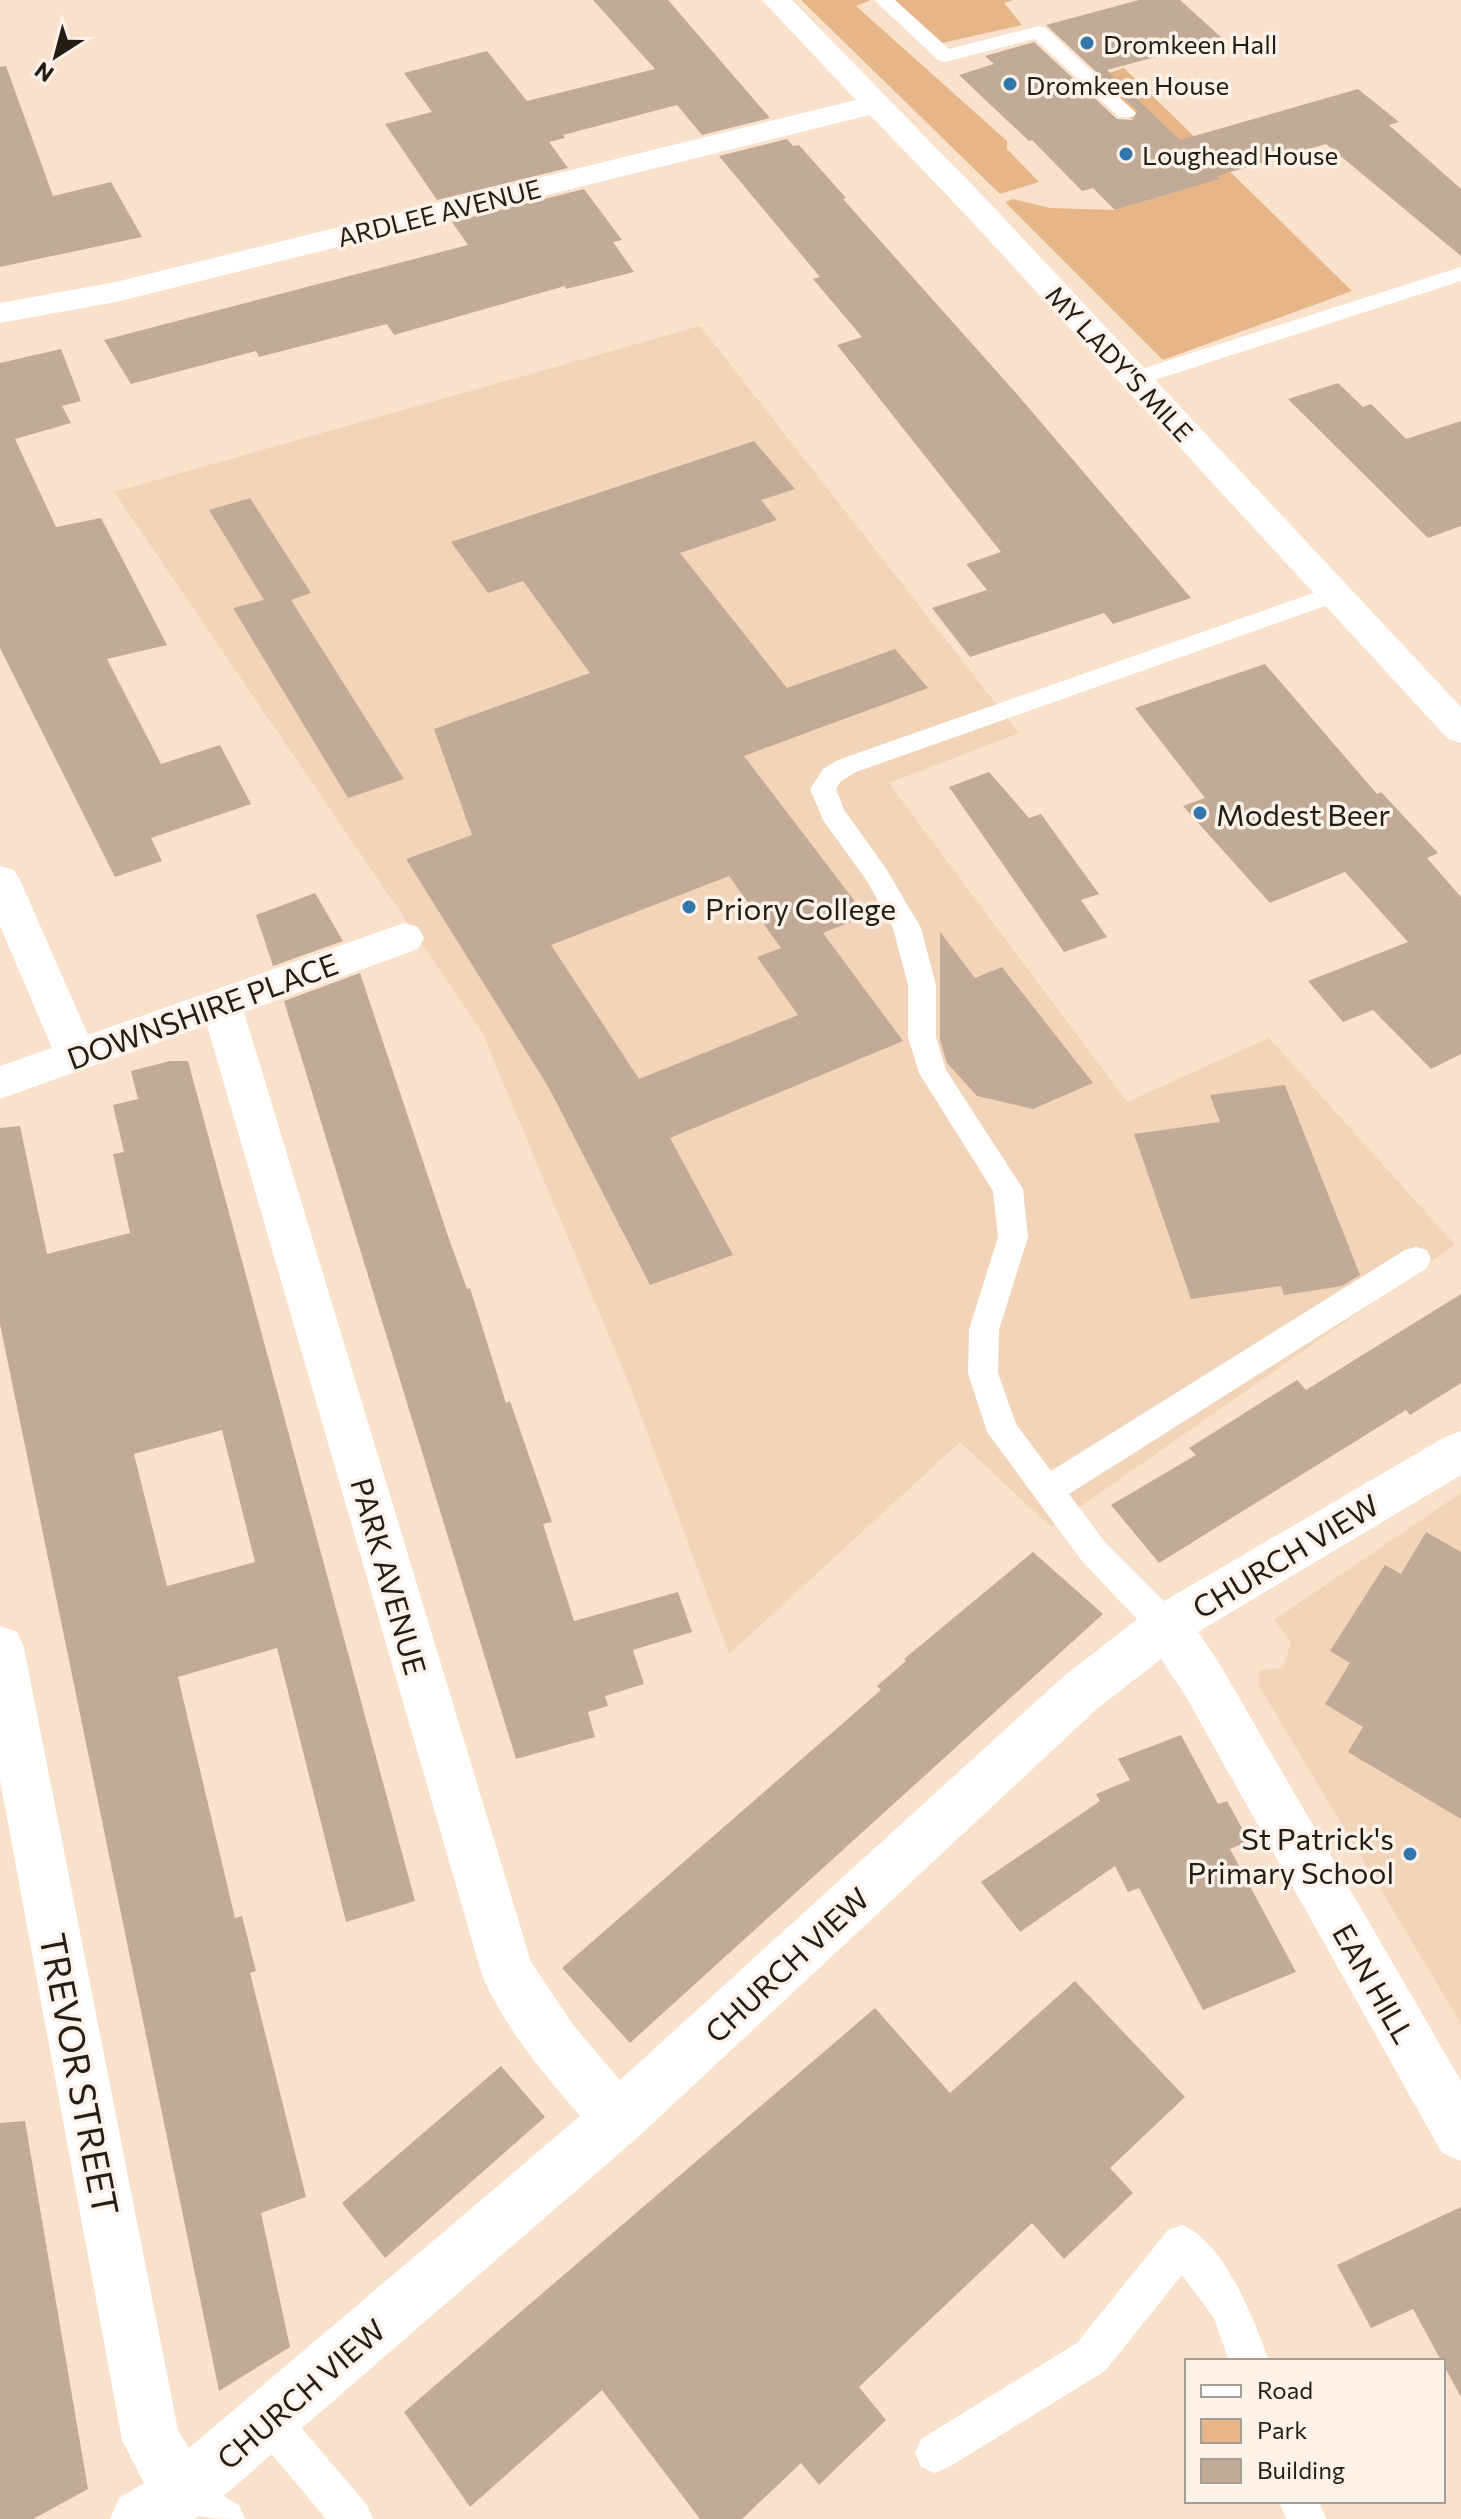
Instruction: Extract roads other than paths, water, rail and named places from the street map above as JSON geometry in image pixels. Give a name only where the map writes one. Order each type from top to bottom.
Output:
[{"type":"street","name":"MY LADY'S MILE","points":[[776,0],[1336,593],[1461,730]]},
{"type":"street","name":"ARDLEE AVENUE","points":[[0,313],[116,292],[877,104]]},
{"type":"street","points":[[0,880],[76,1054]]},
{"type":"street","name":"DOWNSHIRE PLACE","points":[[0,1083],[404,938]]},
{"type":"street","name":"PARK AVENUE","points":[[221,1003],[508,1975],[555,2045],[618,2119]]},
{"type":"street","name":"CHURCH VIEW","points":[[183,2510],[268,2419],[618,2119],[1081,1692],[1166,1626],[1461,1451]]},
{"type":"street","name":"EAN HILL","points":[[1166,1626],[1202,1679],[1461,2134]]},
{"type":"street","name":"TREVOR STREET","points":[[0,1648],[151,2440],[183,2510]]},
{"type":"lane","points":[[884,0],[945,56],[1039,32],[1126,113]]},
{"type":"lane","points":[[1134,379],[1461,274]]},
{"type":"lane","points":[[1166,1626],[1093,1551],[1003,1432],[983,1373],[984,1330],[1013,1237],[1008,1189],[933,1073],[922,1037],[922,985],[907,928],[876,874],[832,813],[823,789],[832,775],[847,766],[1336,593]]},
{"type":"lane","points":[[1047,1491],[1416,1259]]},
{"type":"lane","points":[[935,2453],[1091,2357],[1182,2244],[1229,2306],[1248,2359]]},
{"type":"lane","points":[[268,2419],[353,2519]]},
{"type":"place","name":"Dromkeen Hall","points":[[1087,43]]},
{"type":"place","name":"Dromkeen House","points":[[1010,84]]},
{"type":"place","name":"Loughead House","points":[[1126,154]]},
{"type":"place","name":"Modest Beer","points":[[1200,813]]},
{"type":"place","name":"Priory College","points":[[689,907]]},
{"type":"place","name":"St Patrick's Primary School","points":[[1410,1854]]}]
